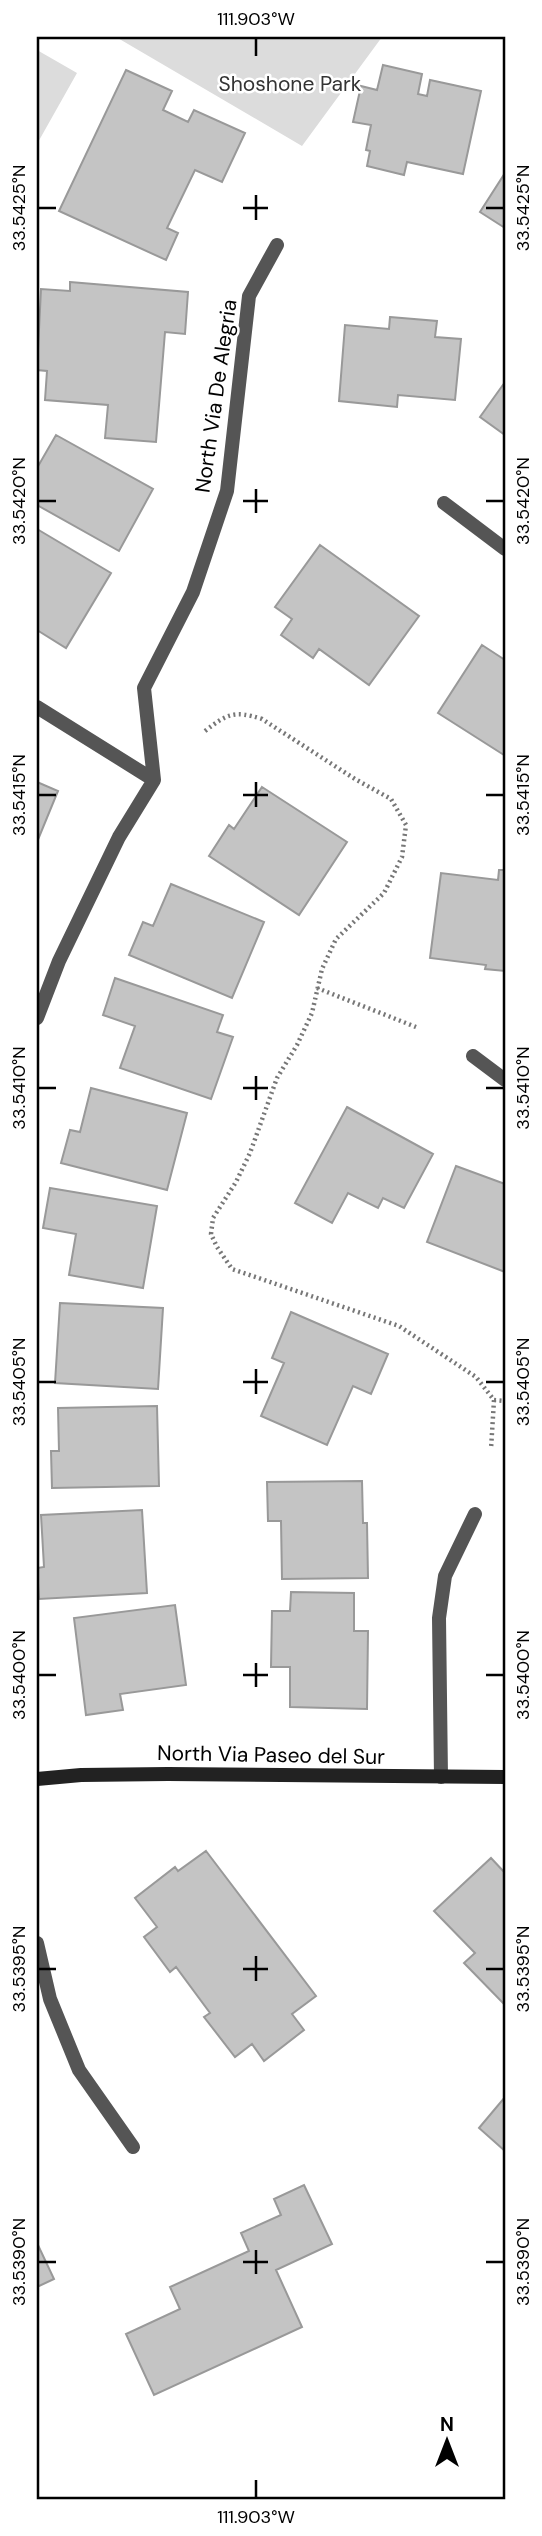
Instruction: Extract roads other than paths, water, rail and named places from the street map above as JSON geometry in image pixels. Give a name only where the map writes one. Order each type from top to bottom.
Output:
[{"type":"street","name":"North Via De Alegria","points":[[154,780],[144,688],[193,592],[227,491],[249,296],[277,244]]},
{"type":"street","points":[[444,503],[505,549]]},
{"type":"street","points":[[37,707],[154,780],[119,837],[59,961],[37,1018]]},
{"type":"street","points":[[473,1056],[505,1080]]},
{"type":"street","points":[[441,1777],[439,1618],[445,1576],[475,1514]]},
{"type":"street","name":"North Via Paseo del Sur","points":[[37,1779],[81,1775],[156,1774],[505,1777]]},
{"type":"street","points":[[37,1943],[50,1999],[79,2070],[133,2147]]},
{"type":"park label","name":"Shoshone Park","points":[[290,84]]}]
